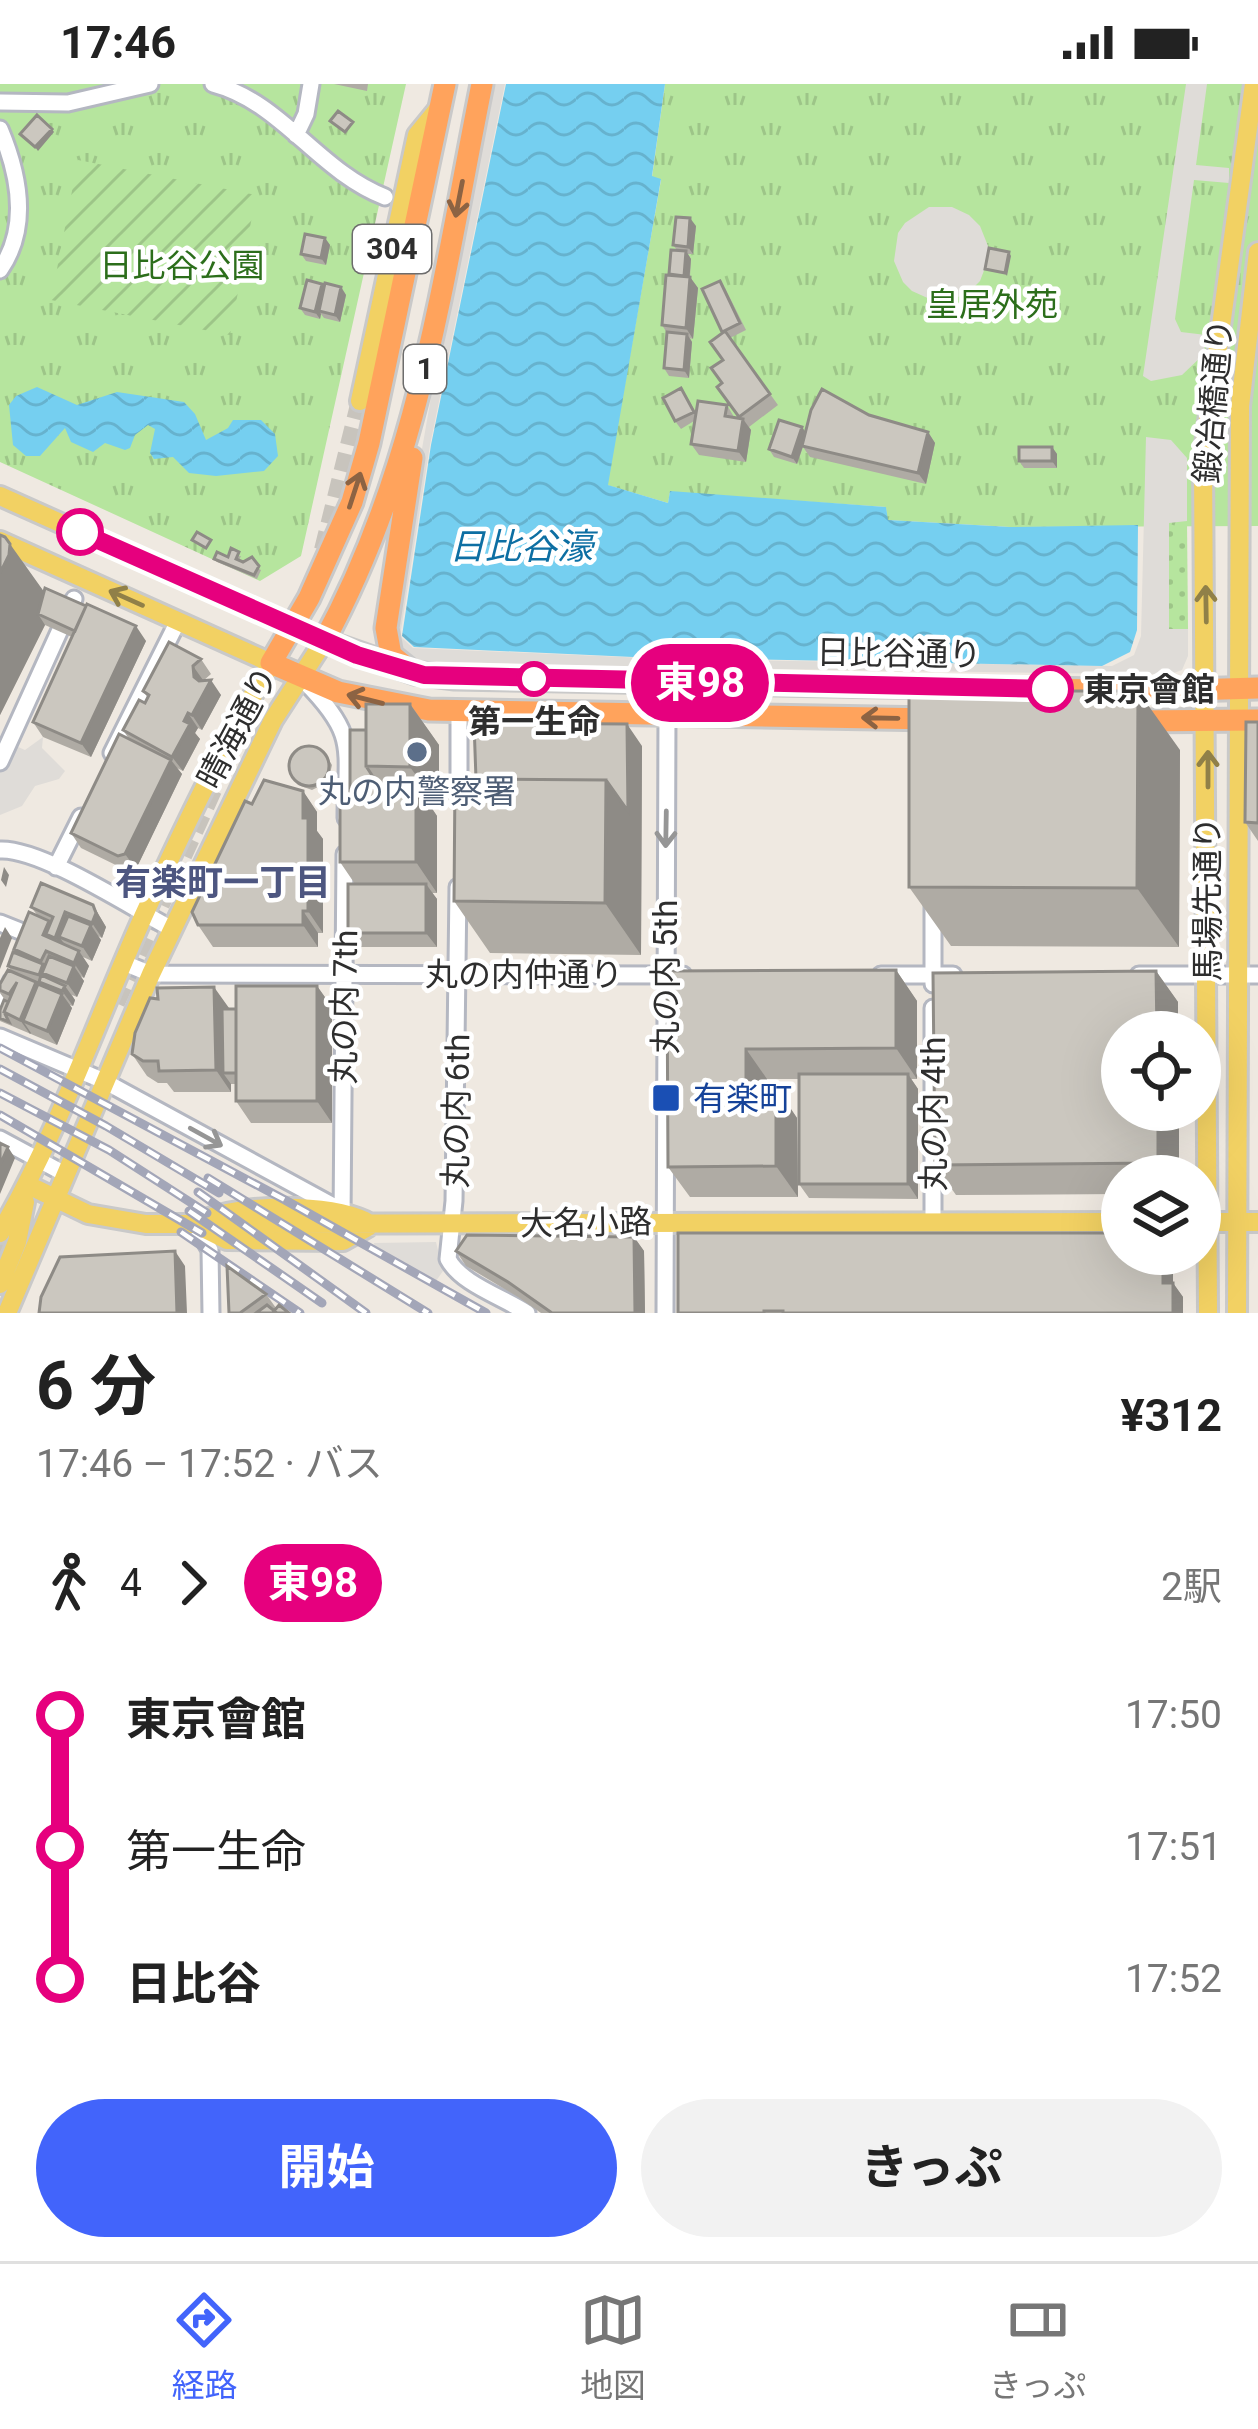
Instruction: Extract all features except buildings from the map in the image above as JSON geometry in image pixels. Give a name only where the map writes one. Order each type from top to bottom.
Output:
[{"type":"highway","name":"晴海通り","points":[[324,641],[364,565],[418,409],[482,84]]},
{"type":"highway","name":"晴海通り","points":[[271,663],[352,502],[370,443],[443,95]]},
{"type":"highway","name":"1","points":[[415,673],[391,655],[386,628],[418,409]]},
{"type":"highway","name":"日比谷通り","points":[[324,641],[415,673],[455,678],[1248,688]]},
{"type":"highway","name":"日比谷通り","points":[[271,663],[369,700],[459,712],[667,712],[933,729],[957,719]]},
{"type":"highway","points":[[1100,721],[1248,720]]},
{"type":"main road","name":"鍛冶橋通り","points":[[1207,721],[1203,458],[1254,84]]},
{"type":"main road","name":"304","points":[[360,401],[417,135],[443,95]]},
{"type":"main road","name":"鍛冶橋通り","points":[[1248,688],[1240,390],[1258,252]]},
{"type":"main road","name":"日比谷通り","points":[[0,496],[324,641]]},
{"type":"main road","name":"日比谷通り","points":[[0,541],[271,663]]},
{"type":"main road","name":"晴海通り","points":[[7,1313],[172,929],[272,720],[324,641]]},
{"type":"main road","name":"晴海通り","points":[[28,1185],[144,914],[271,663]]},
{"type":"main road","name":"馬場先通り","points":[[1237,1222],[1248,975],[1248,688]]},
{"type":"main road","name":"馬場先通り","points":[[1205,1155],[1207,721]]},
{"type":"main road","name":"大名小路","points":[[28,1185],[114,1220],[194,1224],[342,1217],[372,1224],[1101,1222]]},
{"type":"main road","points":[[0,1233],[28,1185]]},
{"type":"main road","points":[[0,1284],[17,1242],[28,1185]]},
{"type":"main road","points":[[1221,1222],[1258,1222]]},
{"type":"main road","points":[[1237,1222],[1237,1313]]},
{"type":"main road","points":[[194,1224],[227,1240],[343,1241],[372,1224]]},
{"type":"main road","points":[[1206,1275],[1208,1313]]},
{"type":"street","points":[[0,102],[68,103],[150,84]]},
{"type":"street","points":[[213,84],[234,89],[266,108],[337,172],[385,197]]},
{"type":"street","points":[[296,135],[306,114],[311,84]]},
{"type":"street","points":[[0,129],[19,206],[16,237],[0,270]]},
{"type":"street","points":[[0,762],[74,599]]},
{"type":"street","points":[[51,612],[72,621]]},
{"type":"street","points":[[107,764],[178,621]]},
{"type":"street","name":"丸の内 7th","points":[[300,676],[345,732],[342,1217]]},
{"type":"street","points":[[459,712],[459,825]]},
{"type":"street","name":"丸の内 5th","points":[[665,1313],[667,712]]},
{"type":"street","points":[[49,886],[86,807]]},
{"type":"street","points":[[0,850],[23,852],[172,929]]},
{"type":"street","name":"丸の内 6th","points":[[458,869],[450,1267],[527,1313]]},
{"type":"street","name":"丸の内 4th","points":[[933,880],[934,1221]]},
{"type":"street","points":[[0,923],[33,927],[22,954]]},
{"type":"street","points":[[124,963],[151,974]]},
{"type":"street","points":[[0,1010],[15,973]]},
{"type":"street","name":"丸の内仲通り","points":[[151,974],[712,975]]},
{"type":"street","points":[[871,975],[972,975]]},
{"type":"street","points":[[1130,975],[1248,975]]},
{"type":"street","points":[[0,1037],[104,1081],[342,1217]]},
{"type":"street","points":[[0,1139],[65,1174]]},
{"type":"street","points":[[194,1224],[210,1250],[211,1313]]},
{"type":"green space","name":"日比谷公園","points":[[0,84],[406,84],[301,556],[260,581],[0,462]]},
{"type":"green space","name":"皇居外苑","points":[[665,84],[1258,84],[1258,526],[1010,527],[887,520],[886,507],[670,492],[668,503],[607,485],[661,180],[652,177]]},
{"type":"green space","points":[[78,160],[256,195],[230,335],[51,300]]},
{"type":"green space","points":[[1187,521],[1188,629],[1169,630],[1169,522]]},
{"type":"shaded area","points":[[495,84],[505,84],[430,445],[401,630],[401,637],[413,648],[668,659],[1112,666],[1134,655],[1141,636],[1146,437],[1171,440],[1187,458],[1187,521],[1169,523],[1169,629],[1188,629],[1188,656],[1182,670],[1124,674],[632,667],[420,661],[406,656],[392,621],[441,340]]},
{"type":"shaded area","points":[[1186,84],[1207,84],[1196,165],[1229,168],[1229,183],[1194,180],[1175,319],[1181,332],[1206,335],[1204,354],[1182,375],[1151,381],[1143,376]]},
{"type":"shaded area","points":[[929,207],[952,207],[969,215],[980,226],[988,246],[980,281],[968,293],[950,300],[932,300],[912,291],[894,261],[898,233]]},
{"type":"shaded area","points":[[43,737],[42,748],[65,771],[59,779],[35,786],[22,806],[0,815],[0,739],[25,750]]},
{"type":"shaded area","points":[[436,1242],[443,1271],[436,1281],[375,1252],[374,1243]]},
{"type":"water","name":"日比谷濠","points":[[506,84],[665,84],[652,176],[661,179],[608,485],[668,503],[670,491],[886,507],[888,520],[1010,527],[1138,525],[1137,630],[1130,652],[1102,666],[633,657],[414,647],[402,636],[431,445]]},
{"type":"water","points":[[37,387],[77,405],[117,392],[184,402],[206,440],[233,420],[261,420],[275,434],[278,456],[264,471],[216,476],[189,473],[173,457],[154,459],[150,453],[155,429],[148,425],[125,450],[105,443],[93,452],[71,442],[65,428],[40,456],[26,456],[13,445],[9,405],[16,396]]},
{"type":"tunnel","points":[[323,550],[360,401]]},
{"type":"tunnel","points":[[116,1003],[214,788]]},
{"type":"tunnel","points":[[0,1252],[16,1219]]},
{"type":"railway","points":[[0,1048],[486,1313]]},
{"type":"railway","points":[[0,1069],[219,1193]]},
{"type":"railway","points":[[0,1093],[109,1150],[207,1213]]},
{"type":"railway","points":[[0,1115],[202,1233]]},
{"type":"railway","points":[[208,1178],[428,1313]]},
{"type":"railway","points":[[198,1192],[366,1313]]},
{"type":"railway","points":[[189,1211],[322,1303]]},
{"type":"railway","points":[[181,1232],[300,1313]]},
{"type":"bus line","name":"東98","points":[[80,532],[357,655],[424,675],[1050,689]]},
{"type":"place","name":"第一生命","points":[[534,679]]},
{"type":"place","name":"東京會館","points":[[1050,689]]},
{"type":"place","name":"丸の内警察署","points":[[417,752]]},
{"type":"place","name":"有楽町","points":[[666,1098]]},
{"type":"district","name":"有楽町一丁目","points":[[223,882]]}]
